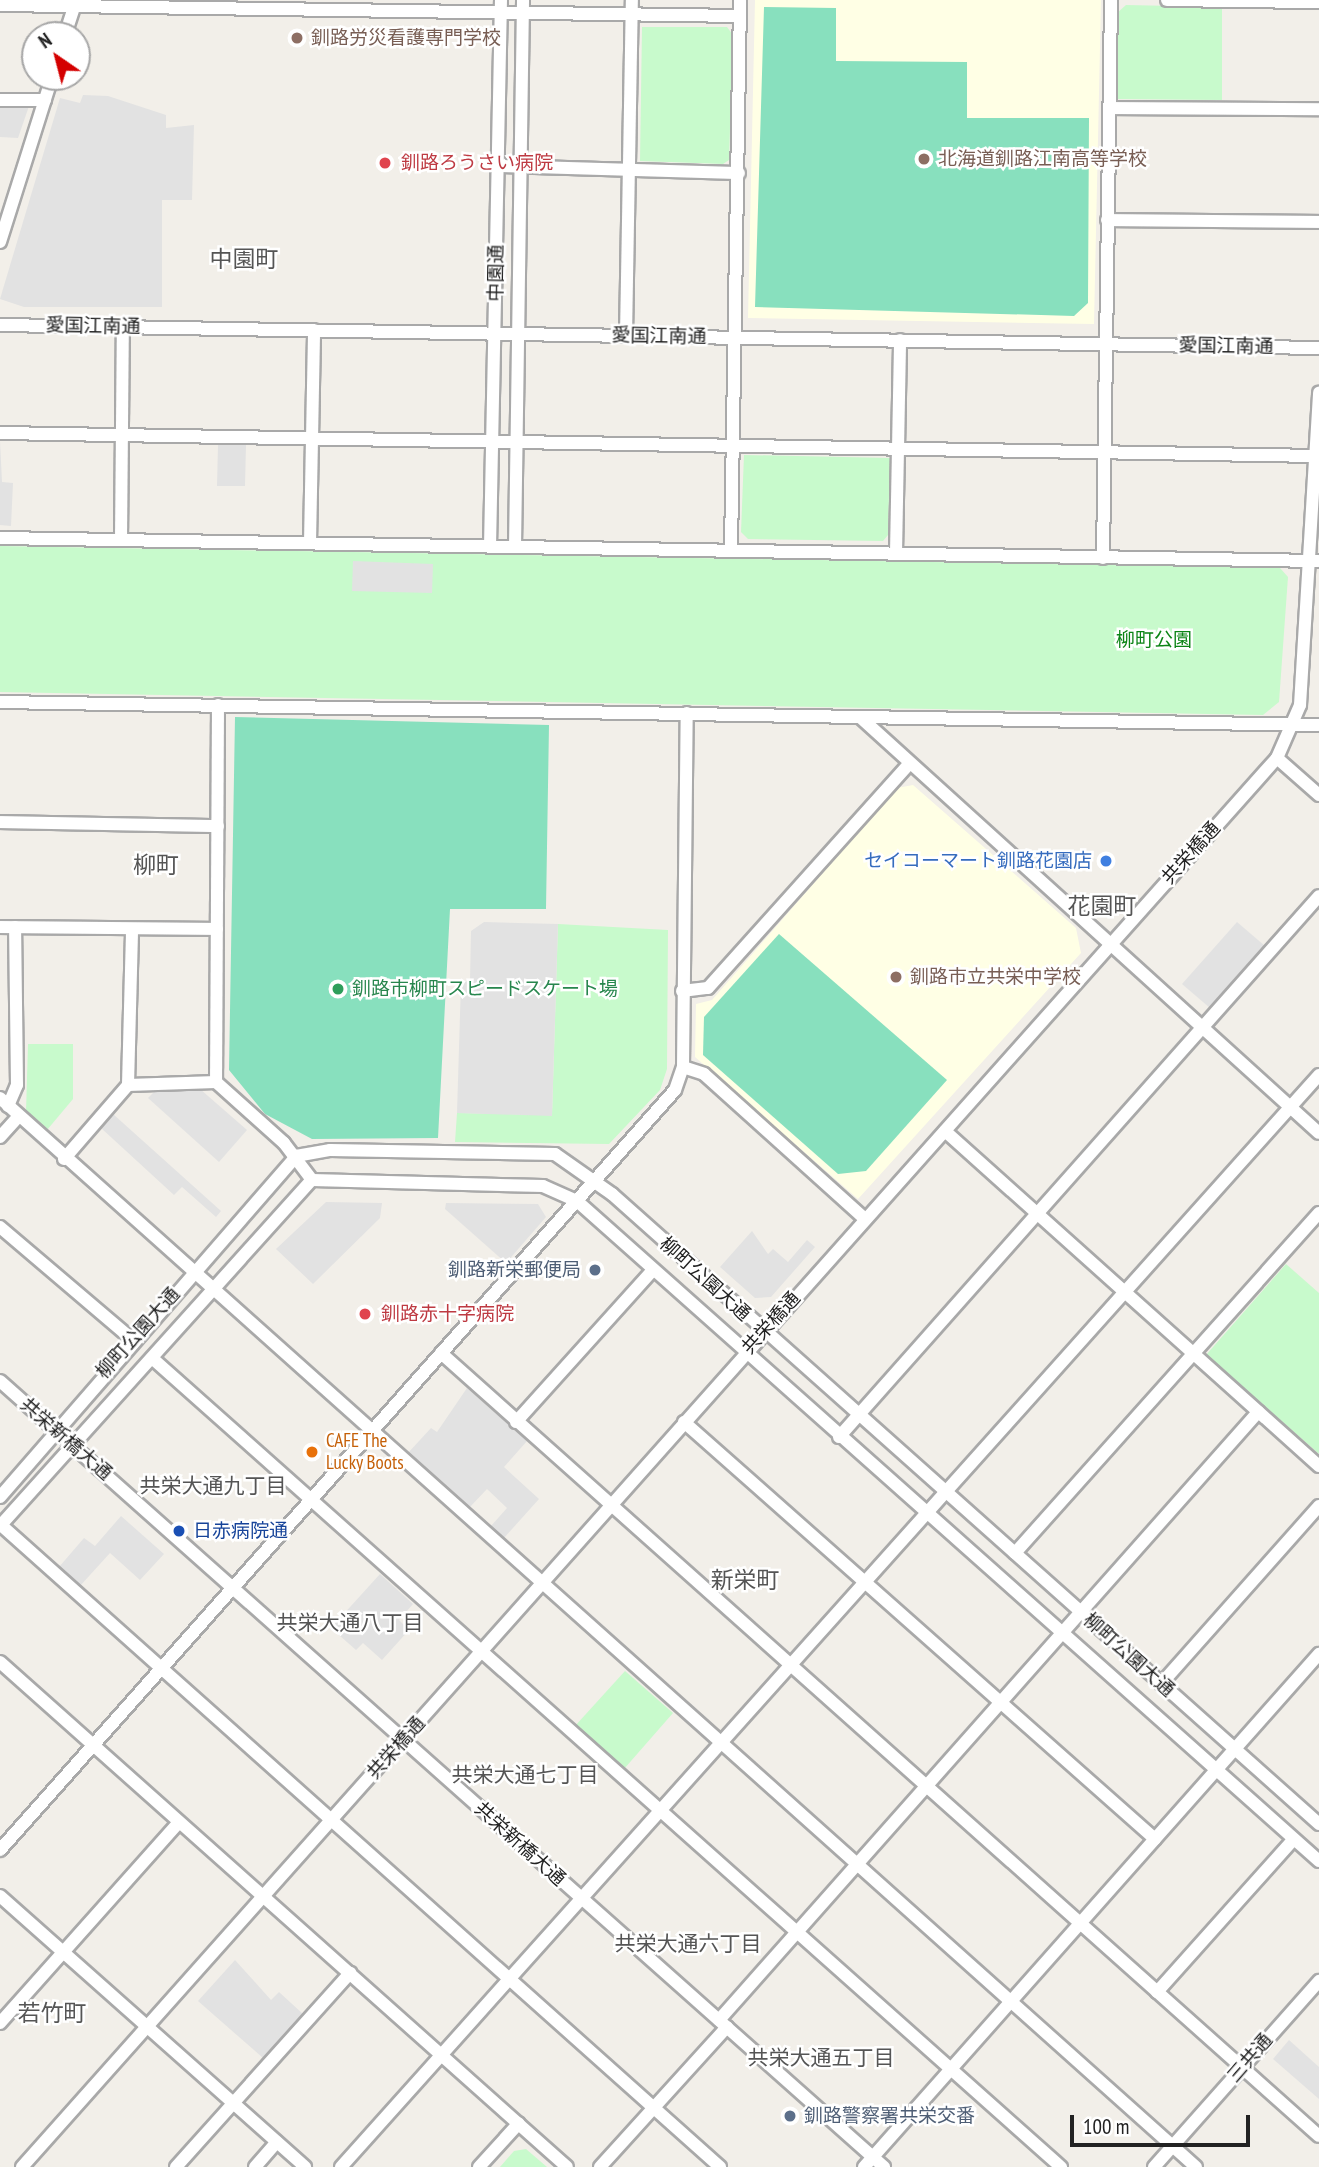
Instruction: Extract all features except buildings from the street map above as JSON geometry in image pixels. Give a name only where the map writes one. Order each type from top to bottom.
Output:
[{"type":"street","points":[[626,336],[632,0]]},
{"type":"street","points":[[730,550],[738,338],[740,0]]},
{"type":"street","points":[[1103,558],[1111,0]]},
{"type":"street","points":[[1167,0],[1319,2]]},
{"type":"street","points":[[0,5],[523,6],[632,14],[740,16]]},
{"type":"street","name":"中園通","points":[[490,547],[501,6]]},
{"type":"street","name":"中園通","points":[[515,547],[523,6]]},
{"type":"street","points":[[0,242],[48,91]]},
{"type":"street","points":[[0,100],[45,100]]},
{"type":"street","points":[[1109,108],[1319,109]]},
{"type":"street","points":[[498,166],[739,173]]},
{"type":"street","points":[[1107,220],[1319,222]]},
{"type":"street","name":"愛国江南通","points":[[0,325],[1319,348]]},
{"type":"street","points":[[121,540],[123,327]]},
{"type":"street","points":[[310,543],[314,330]]},
{"type":"street","points":[[896,553],[900,340]]},
{"type":"street","name":"共栄橋通","points":[[22,2167],[543,1584],[745,1352],[1277,758],[1294,725],[1315,561],[1315,456],[1319,393]]},
{"type":"street","points":[[0,433],[1315,456]]},
{"type":"street","points":[[0,538],[1315,561]]},
{"type":"street","points":[[0,702],[1319,725]]},
{"type":"street","points":[[216,1082],[218,705]]},
{"type":"street","points":[[0,1850],[675,1090],[682,1067],[687,713]]},
{"type":"street","points":[[860,717],[907,765],[1319,1133]]},
{"type":"street","points":[[1277,758],[1319,795]]},
{"type":"street","points":[[682,991],[708,988],[907,765]]},
{"type":"street","points":[[0,822],[218,826]]},
{"type":"street","points":[[839,1437],[1319,896]]},
{"type":"street","points":[[0,927],[217,929]]},
{"type":"street","points":[[15,927],[17,1085],[4,1102],[18,1117],[1196,2167]]},
{"type":"street","points":[[64,1159],[128,1085],[132,929]]},
{"type":"street","points":[[682,1067],[704,1074],[865,1219]]},
{"type":"street","points":[[341,2167],[584,1902],[1123,1291],[1319,1075]]},
{"type":"street","points":[[128,1085],[216,1082],[296,1156],[313,1180]]},
{"type":"street","points":[[0,1137],[18,1117]]},
{"type":"street","points":[[945,1131],[1319,1466]]},
{"type":"street","name":"柳町公園大通","points":[[0,1497],[192,1272],[296,1156],[330,1150],[555,1154],[595,1180],[857,1416],[1235,1749],[1317,1817]]},
{"type":"street","name":"柳町公園大通","points":[[0,1526],[313,1180],[543,1186],[577,1201],[839,1437],[1319,1861]]},
{"type":"street","points":[[1015,1553],[1319,1213]]},
{"type":"street","points":[[0,1227],[133,1340]]},
{"type":"street","points":[[516,1422],[653,1270]]},
{"type":"street","points":[[441,1353],[610,1508],[1319,2136]]},
{"type":"street","points":[[152,1358],[1061,2167]]},
{"type":"street","name":"共栄新橋大通","points":[[0,1381],[723,2023],[869,2162],[884,2167]]},
{"type":"street","points":[[600,2167],[654,2108],[796,1933],[1258,1412]]},
{"type":"street","points":[[684,1422],[1155,1839]]},
{"type":"street","points":[[1161,1684],[1319,1506]]},
{"type":"street","points":[[0,1526],[720,2167]]},
{"type":"street","points":[[869,2162],[1319,1654]]},
{"type":"street","points":[[3,1670],[92,1745],[567,2167]]},
{"type":"street","points":[[0,2023],[179,1822]]},
{"type":"street","points":[[1157,1992],[1294,1839]]},
{"type":"street","points":[[0,1896],[305,2167]]},
{"type":"street","points":[[176,2167],[349,1973]]},
{"type":"street","name":"三共通","points":[[1154,2167],[1242,2067],[1314,1996],[1319,1981]]},
{"type":"street","points":[[479,2167],[519,2123]]},
{"type":"street","points":[[255,2167],[277,2142]]},
{"type":"shaded area","name":"北海道釧路江南高等学校","points":[[755,0],[1101,0],[1094,324],[748,318]]},
{"type":"shaded area","points":[[83,95],[108,96],[166,115],[166,128],[194,125],[192,200],[162,200],[162,307],[24,307],[0,299],[60,98],[80,103]]},
{"type":"shaded area","points":[[0,105],[29,106],[18,138],[0,137]]},
{"type":"shaded area","points":[[0,441],[2,482],[13,483],[11,526],[0,525]]},
{"type":"shaded area","points":[[218,445],[246,445],[245,486],[217,486]]},
{"type":"shaded area","points":[[353,561],[433,564],[432,593],[352,591]]},
{"type":"shaded area","name":"釧路市立共栄中学校","points":[[913,785],[1076,928],[1081,953],[858,1199],[695,1057],[696,1004],[712,1000],[897,788]]},
{"type":"shaded area","points":[[484,922],[558,924],[552,1116],[457,1113],[461,982],[470,981],[471,931]]},
{"type":"shaded area","points":[[1237,922],[1265,946],[1210,1008],[1182,984]]},
{"type":"shaded area","points":[[200,1089],[247,1130],[219,1162],[148,1098],[156,1090]]},
{"type":"shaded area","points":[[113,1114],[221,1211],[216,1217],[182,1187],[174,1195],[101,1128]]},
{"type":"shaded area","points":[[326,1202],[382,1203],[380,1218],[313,1284],[276,1249]]},
{"type":"shaded area","points":[[446,1203],[538,1204],[546,1217],[506,1263],[445,1209]]},
{"type":"shaded area","points":[[752,1231],[768,1254],[773,1249],[788,1262],[807,1240],[815,1247],[771,1297],[755,1298],[720,1267]]},
{"type":"shaded area","points":[[467,1388],[527,1441],[504,1467],[539,1499],[504,1538],[491,1526],[507,1508],[487,1489],[469,1508],[408,1453],[431,1428],[437,1432]]},
{"type":"shaded area","points":[[121,1516],[164,1554],[140,1580],[110,1553],[80,1586],[59,1567],[84,1538],[95,1546]]},
{"type":"shaded area","points":[[380,1574],[413,1604],[399,1620],[409,1630],[382,1660],[363,1643],[356,1650],[331,1628]]},
{"type":"shaded area","points":[[235,1960],[271,2000],[279,1992],[303,2014],[263,2058],[198,2001]]},
{"type":"shaded area","points":[[1289,2040],[1319,2067],[1319,2099],[1273,2059]]},
{"type":"green space","points":[[1126,5],[1222,7],[1222,100],[1116,99],[1117,13]]},
{"type":"green space","name":"北海道釧路江南高等学校","points":[[764,7],[836,8],[836,61],[967,62],[967,118],[1089,118],[1088,303],[1074,316],[755,307]]},
{"type":"green space","points":[[642,27],[727,27],[733,35],[729,160],[723,164],[640,161]]},
{"type":"green space","points":[[744,455],[890,458],[888,535],[883,541],[748,539],[741,532]]},
{"type":"green space","name":"柳町公園","points":[[0,546],[1280,568],[1288,577],[1279,702],[1263,715],[0,692]]},
{"type":"green space","name":"釧路市柳町スピードスケート場","points":[[235,717],[549,725],[546,909],[450,909],[438,1138],[312,1139],[265,1114],[229,1070]]},
{"type":"green space","points":[[558,924],[668,930],[667,1069],[660,1090],[609,1144],[455,1142],[457,1113],[552,1115]]},
{"type":"green space","points":[[779,934],[947,1080],[866,1171],[838,1174],[703,1055],[704,1017]]},
{"type":"green space","points":[[28,1044],[73,1044],[73,1099],[47,1130],[26,1112]]},
{"type":"green space","points":[[1286,1264],[1319,1293],[1319,1454],[1206,1355]]},
{"type":"green space","points":[[625,1671],[673,1713],[624,1769],[575,1726]]},
{"type":"green space","points":[[526,2149],[547,2167],[500,2167],[514,2151]]},
{"type":"place","name":"釧路労災看護専門学校","points":[[297,38]]},
{"type":"place","name":"北海道釧路江南高等学校","points":[[924,159]]},
{"type":"place","name":"釧路ろうさい病院","points":[[385,163]]},
{"type":"place","name":"セイコーマート釧路花園店","points":[[1106,861]]},
{"type":"place","name":"釧路市立共栄中学校","points":[[896,977]]},
{"type":"place","name":"釧路市柳町スピードスケート場","points":[[338,989]]},
{"type":"place","name":"釧路新栄郵便局","points":[[595,1270]]},
{"type":"place","name":"釧路赤十字病院","points":[[365,1314]]},
{"type":"place","name":"CAFE The Lucky Boots","points":[[312,1452]]},
{"type":"place","name":"日赤病院通","points":[[179,1531]]},
{"type":"place","name":"釧路警察署共栄交番","points":[[790,2116]]},
{"type":"district","name":"中園町","points":[[244,259]]},
{"type":"district","name":"柳町","points":[[156,865]]},
{"type":"district","name":"花園町","points":[[1102,906]]},
{"type":"district","name":"共栄大通九丁目","points":[[213,1486]]},
{"type":"district","name":"新栄町","points":[[745,1580]]},
{"type":"district","name":"共栄大通八丁目","points":[[350,1623]]},
{"type":"district","name":"共栄大通七丁目","points":[[525,1775]]},
{"type":"district","name":"共栄大通六丁目","points":[[688,1944]]},
{"type":"district","name":"若竹町","points":[[52,2013]]},
{"type":"district","name":"共栄大通五丁目","points":[[821,2058]]}]
